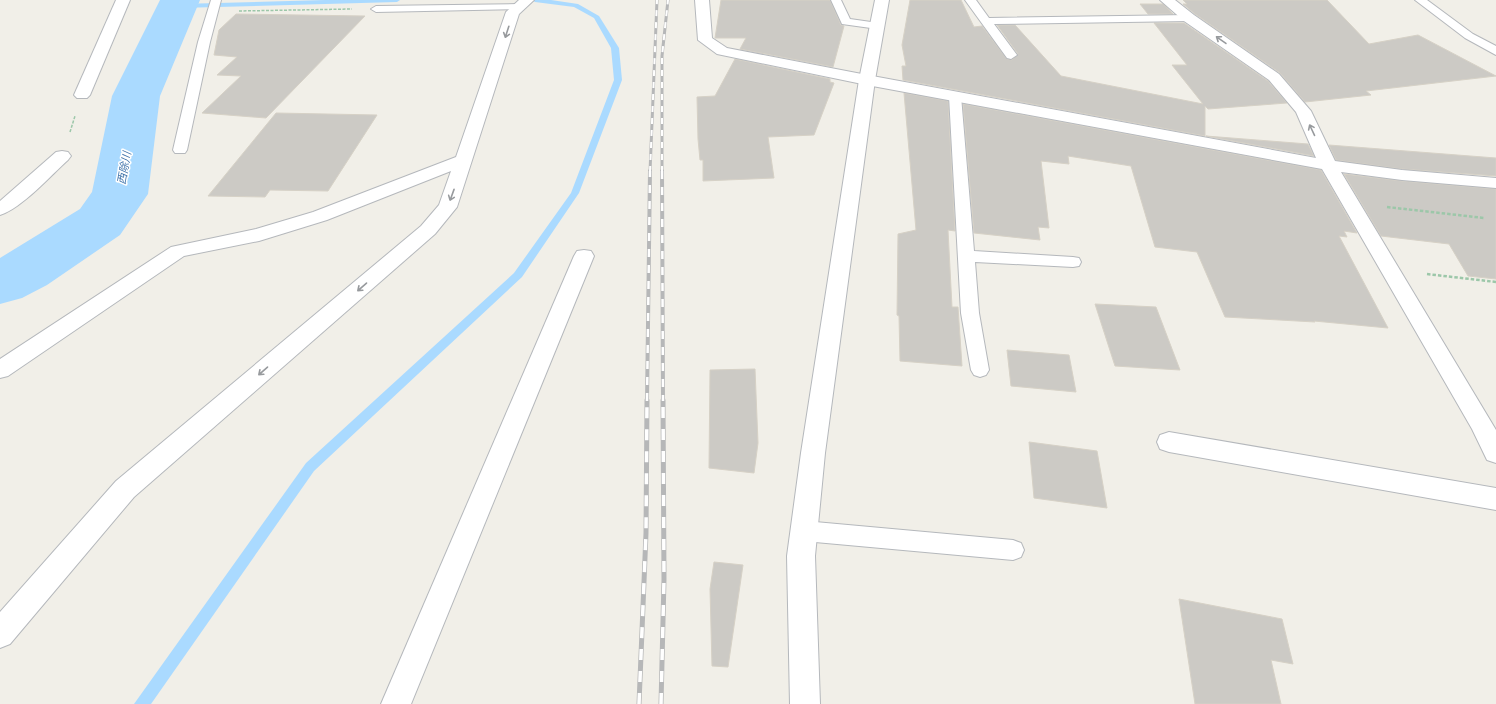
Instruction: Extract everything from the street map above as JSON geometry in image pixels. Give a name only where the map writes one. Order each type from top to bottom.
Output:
[{"type":"street","points":[[82,95],[123,0]]},
{"type":"street","points":[[702,0],[705,40],[722,51],[867,80],[1328,165],[1402,175],[1496,183]]},
{"type":"street","points":[[805,704],[801,556],[813,453],[867,80],[882,0]]},
{"type":"street","points":[[1167,0],[1189,18],[1274,77],[1303,111],[1328,165],[1496,452]]},
{"type":"street","points":[[0,634],[125,489],[428,230],[448,206],[465,160],[513,12],[523,3]]},
{"type":"street","points":[[0,209],[11,202],[62,156]]},
{"type":"street","points":[[0,370],[178,251],[259,235],[320,216],[465,160]]},
{"type":"street","points":[[396,704],[584,256]]},
{"type":"street","points":[[1169,442],[1496,499]]},
{"type":"lane","points":[[836,0],[846,22],[878,26]]},
{"type":"lane","points":[[970,0],[1011,55]]},
{"type":"lane","points":[[1420,0],[1469,36],[1496,51]]},
{"type":"lane","points":[[376,9],[523,3]]},
{"type":"lane","points":[[180,150],[214,6]]},
{"type":"lane","points":[[985,21],[1189,18]]},
{"type":"lane","points":[[955,96],[970,313],[980,370]]},
{"type":"lane","points":[[966,256],[1073,262]]},
{"type":"lane","points":[[804,531],[1013,550]]},
{"type":"path","points":[[214,6],[243,10],[376,9]]},
{"type":"path","points":[[62,156],[82,95]]},
{"type":"path","points":[[1350,203],[1484,218]]},
{"type":"path","points":[[1389,269],[1496,282]]},
{"type":"building","points":[[721,0],[830,0],[841,25],[844,26],[833,67],[740,49],[746,38],[715,38]]},
{"type":"building","points":[[910,0],[961,0],[974,27],[982,26],[1007,59],[1012,60],[1018,54],[997,25],[1015,25],[1061,76],[1203,104],[1172,65],[1187,65],[1154,23],[1184,23],[1268,81],[1287,103],[1208,109],[1205,106],[1205,136],[903,80],[902,66],[906,66],[902,45]]},
{"type":"building","points":[[1183,0],[1327,0],[1369,44],[1418,35],[1496,76],[1366,91],[1371,95],[1305,102],[1280,73],[1195,14],[1183,4],[1187,4]]},
{"type":"building","points":[[1140,4],[1163,4],[1173,14],[1148,14]]},
{"type":"building","points":[[236,14],[365,16],[266,118],[202,113],[241,76],[217,75],[237,57],[214,55],[219,30]]},
{"type":"building","points":[[735,59],[830,79],[830,82],[834,83],[814,135],[768,137],[774,178],[703,181],[703,160],[700,160],[698,139],[697,97],[715,96]]},
{"type":"building","points":[[904,93],[948,101],[955,231],[948,230],[952,307],[958,307],[962,366],[900,361],[899,316],[897,315],[898,234],[916,230]]},
{"type":"building","points":[[963,104],[1321,170],[1357,233],[1344,231],[1347,237],[1339,236],[1388,328],[1314,321],[1315,322],[1225,317],[1197,252],[1155,247],[1131,166],[1068,156],[1069,164],[1041,161],[1049,228],[1038,227],[1040,240],[974,233]]},
{"type":"building","points":[[276,113],[377,115],[328,191],[270,190],[265,197],[208,196]]},
{"type":"building","points":[[1206,136],[1308,144],[1314,156]]},
{"type":"building","points":[[1329,145],[1496,158],[1496,176],[1402,169],[1336,160]]},
{"type":"building","points":[[1344,174],[1402,181],[1496,189],[1496,279],[1468,276],[1449,244],[1381,236]]},
{"type":"building","points":[[1095,304],[1156,307],[1180,370],[1115,366]]},
{"type":"building","points":[[1007,350],[1069,355],[1076,392],[1011,386]]},
{"type":"building","points":[[755,369],[758,443],[754,473],[709,468],[710,370]]},
{"type":"building","points":[[1029,442],[1097,451],[1107,508],[1034,498]]},
{"type":"building","points":[[714,562],[743,565],[728,667],[712,666],[710,589]]},
{"type":"building","points":[[1179,599],[1282,619],[1293,664],[1271,660],[1281,704],[1195,704]]},
{"type":"waterway","name":"西除川","points":[[0,283],[25,271],[100,222],[120,194],[136,96],[180,0]]},
{"type":"waterway","points":[[179,6],[397,0]]},
{"type":"waterway","points":[[142,704],[310,467],[518,275],[575,193],[618,80],[615,48],[597,17],[576,5],[535,0]]},
{"type":"railway","points":[[650,172],[657,0]]},
{"type":"railway","points":[[662,171],[662,56],[668,0]]},
{"type":"railway","points":[[647,401],[650,171]]},
{"type":"railway","points":[[662,171],[663,401]]},
{"type":"railway","points":[[639,704],[646,533],[647,400]]},
{"type":"railway","points":[[661,704],[664,579],[663,400]]}]
